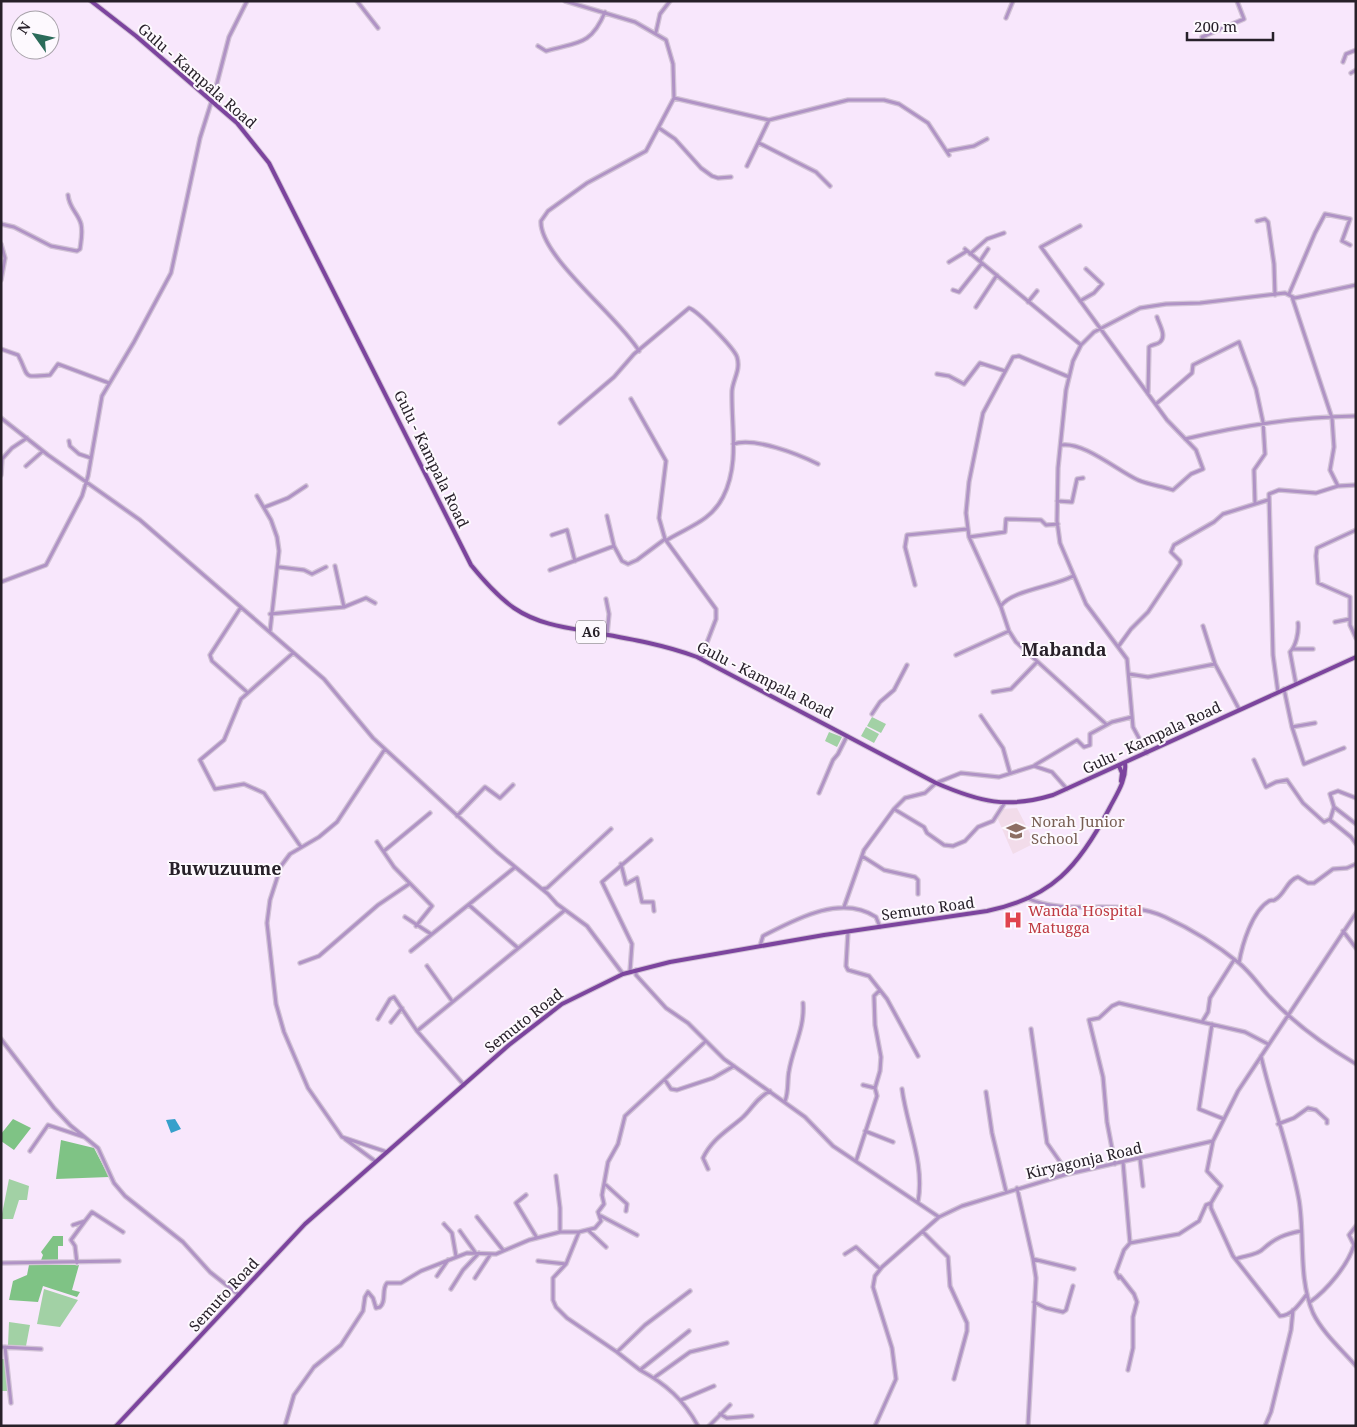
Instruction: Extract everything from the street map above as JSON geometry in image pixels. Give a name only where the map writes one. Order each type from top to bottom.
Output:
[{"type":"main road","name":"Gulu - Kampala Road","points":[[91,1],[212,100],[253,140],[276,175],[471,565],[491,589],[519,611],[538,620],[563,627],[664,645],[701,658],[936,783],[969,798],[1004,804],[1030,802],[1067,789],[1356,657]]},
{"type":"main road","name":"Semuto Road","points":[[116,1426],[305,1224],[375,1161],[553,1010],[588,989],[636,969],[760,946],[1011,906],[1028,898],[1061,877],[1081,857],[1121,786],[1125,772],[1125,763]]},
{"type":"main road","points":[[1119,766],[1122,773],[1121,786]]},
{"type":"street","points":[[1,582],[46,565],[78,504],[86,482],[100,401],[171,273],[200,138],[229,37],[247,1]]},
{"type":"street","points":[[357,1],[378,28]]},
{"type":"street","points":[[565,1],[605,12],[656,32],[669,45],[673,64],[674,98],[646,151],[588,184],[548,211],[542,221],[544,237],[562,262],[628,334],[639,351]]},
{"type":"street","points":[[656,32],[660,14],[670,1]]},
{"type":"street","points":[[1006,18],[1013,1]]},
{"type":"street","points":[[1202,37],[1244,19],[1237,1]]},
{"type":"street","points":[[538,46],[546,51],[581,43],[594,33],[605,12]]},
{"type":"street","points":[[1343,62],[1346,54],[1356,50]]},
{"type":"street","points":[[1351,73],[1356,70]]},
{"type":"street","points":[[674,98],[770,120],[848,100],[884,100],[899,104],[928,123],[949,155]]},
{"type":"street","points":[[747,166],[770,120]]},
{"type":"street","points":[[659,128],[675,139],[701,168],[712,176],[718,178],[732,177]]},
{"type":"street","points":[[947,151],[974,146],[987,139]]},
{"type":"street","points":[[759,142],[816,172],[830,186]]},
{"type":"street","points":[[1,224],[14,227],[50,246],[77,251],[80,249],[82,233],[80,222],[68,203],[68,195]]},
{"type":"street","points":[[1338,486],[1330,470],[1334,447],[1332,416],[1291,295],[1325,214],[1350,219],[1342,242],[1350,245]]},
{"type":"street","points":[[1256,221],[1265,219],[1268,222],[1275,295]]},
{"type":"street","points":[[1061,445],[1072,444],[1106,460],[1126,475],[1154,486],[1172,490],[1191,474],[1203,469],[1196,450],[1173,428],[1041,247],[1080,226]]},
{"type":"street","points":[[949,262],[987,239],[1004,233]]},
{"type":"street","points":[[1,244],[5,258],[1,280]]},
{"type":"street","points":[[953,290],[959,292],[988,249]]},
{"type":"street","points":[[968,251],[1081,345]]},
{"type":"street","points":[[1080,301],[1094,293],[1102,284],[1086,270]]},
{"type":"street","points":[[976,307],[997,275]]},
{"type":"street","points":[[1147,753],[1134,731],[1127,660],[1086,604],[1061,548],[1057,501],[1065,397],[1073,361],[1081,345],[1094,332],[1140,308],[1166,304],[1291,295],[1356,285]]},
{"type":"street","points":[[1028,302],[1038,291]]},
{"type":"street","points":[[560,423],[614,377],[639,351],[689,308],[693,309],[732,348],[738,360],[738,369],[732,391],[732,474],[723,498],[715,509],[700,523],[666,539],[637,560],[628,564],[622,561],[614,546],[606,516]]},
{"type":"street","points":[[1148,394],[1149,347],[1159,343],[1162,339],[1162,327],[1157,317]]},
{"type":"street","points":[[1156,404],[1192,373],[1193,365],[1238,341],[1244,353],[1263,422],[1265,454],[1254,470],[1255,503]]},
{"type":"street","points":[[1,348],[18,355],[24,372],[29,376],[50,375],[58,364],[109,383]]},
{"type":"street","points":[[1070,376],[1016,355],[1005,371],[983,413],[978,428],[969,482],[967,529],[1001,607],[1009,631],[1020,646],[1106,724]]},
{"type":"street","points":[[937,374],[949,376],[964,384],[980,363],[1005,371]]},
{"type":"street","points":[[631,399],[666,461],[660,518],[666,539],[716,609],[716,619],[701,658]]},
{"type":"street","points":[[1184,439],[1263,422],[1332,416],[1356,416]]},
{"type":"street","points":[[1,418],[43,451],[140,520],[324,679],[365,729],[457,816],[514,868],[591,931],[623,974]]},
{"type":"street","points":[[1,475],[2,458],[12,448],[27,438]]},
{"type":"street","points":[[64,445],[70,442],[79,454],[90,458]]},
{"type":"street","points":[[733,444],[748,442],[787,451],[818,464]]},
{"type":"street","points":[[26,466],[43,451]]},
{"type":"street","points":[[1057,501],[1072,502],[1077,479],[1083,478]]},
{"type":"street","points":[[1278,692],[1273,654],[1268,500],[1272,491],[1294,490],[1316,493],[1338,486],[1356,485]]},
{"type":"street","points":[[265,507],[288,498],[306,486]]},
{"type":"street","points":[[258,496],[265,507],[277,537],[278,567],[270,614],[270,632]]},
{"type":"street","points":[[1118,647],[1131,629],[1148,612],[1180,564],[1180,560],[1171,552],[1174,545],[1214,522],[1223,514],[1268,500]]},
{"type":"street","points":[[969,537],[1005,532],[1006,519],[1041,520],[1046,525],[1058,524]]},
{"type":"street","points":[[916,585],[905,547],[904,540],[907,535],[967,529]]},
{"type":"street","points":[[552,535],[567,530],[575,561]]},
{"type":"street","points":[[1356,530],[1317,548],[1316,556],[1318,583],[1349,595],[1351,601],[1351,629],[1356,638]]},
{"type":"street","points":[[550,570],[614,546]]},
{"type":"street","points":[[335,566],[344,607]]},
{"type":"street","points":[[278,567],[304,570],[312,574],[326,567]]},
{"type":"street","points":[[1001,607],[1007,599],[1020,593],[1058,584],[1073,576]]},
{"type":"street","points":[[270,614],[344,607],[366,598],[375,603]]},
{"type":"street","points":[[606,599],[609,614],[608,635]]},
{"type":"street","points":[[241,607],[210,655],[212,661],[247,692]]},
{"type":"street","points":[[1335,622],[1350,619]]},
{"type":"street","points":[[1296,684],[1290,653],[1299,632],[1298,623]]},
{"type":"street","points":[[1203,626],[1215,664],[1239,709]]},
{"type":"street","points":[[956,655],[1009,631]]},
{"type":"street","points":[[1293,649],[1313,649]]},
{"type":"street","points":[[294,653],[247,692],[233,715],[224,740],[200,760],[215,789],[244,784],[268,797],[301,848]]},
{"type":"street","points":[[993,692],[1011,689],[1037,662]]},
{"type":"street","points":[[1129,674],[1148,677],[1215,664]]},
{"type":"street","points":[[872,714],[880,702],[894,690],[907,665]]},
{"type":"street","points":[[1284,689],[1292,727],[1306,764],[1344,748]]},
{"type":"street","points":[[981,716],[1003,748],[1010,773]]},
{"type":"street","points":[[844,907],[866,847],[901,800],[925,793],[936,783],[961,773],[999,777],[1034,766],[1077,740],[1084,747],[1090,745],[1090,734],[1106,724],[1132,717]]},
{"type":"street","points":[[1292,727],[1315,723]]},
{"type":"street","points":[[819,793],[833,760],[848,736]]},
{"type":"street","points":[[375,1161],[342,1137],[308,1088],[284,1032],[272,982],[267,923],[270,900],[281,866],[290,854],[337,822],[385,748]]},
{"type":"street","points":[[1254,760],[1266,787],[1276,782],[1287,780],[1312,811],[1324,822],[1330,819],[1334,807]]},
{"type":"street","points":[[1034,766],[1052,772],[1067,789]]},
{"type":"street","points":[[457,816],[485,787],[500,798],[513,785]]},
{"type":"street","points":[[1356,798],[1349,794],[1333,791],[1330,796],[1334,807],[1356,824]]},
{"type":"street","points":[[894,809],[924,826],[927,833],[946,846],[952,846],[964,841],[978,827],[993,821],[1004,804]]},
{"type":"street","points":[[384,851],[430,813]]},
{"type":"street","points":[[1330,819],[1356,844]]},
{"type":"street","points":[[542,889],[547,888],[611,829]]},
{"type":"street","points":[[630,971],[632,944],[602,884],[602,880],[651,840]]},
{"type":"street","points":[[377,842],[394,867],[432,906],[416,926]]},
{"type":"street","points":[[862,856],[884,870],[915,876],[918,880],[918,894]]},
{"type":"street","points":[[622,864],[626,884],[637,878],[642,902],[653,902],[654,910]]},
{"type":"street","points":[[1239,963],[1243,943],[1253,920],[1268,901],[1277,899],[1293,879],[1298,877],[1308,883],[1314,883],[1334,868],[1347,868],[1356,864]]},
{"type":"street","points":[[411,952],[514,868]]},
{"type":"street","points":[[300,963],[320,956],[371,911],[410,884]]},
{"type":"street","points":[[1028,898],[1048,904],[1076,907],[1109,906],[1161,915],[1187,928],[1239,963],[1312,1036],[1356,1064]]},
{"type":"street","points":[[469,905],[518,948]]},
{"type":"street","points":[[760,946],[763,936],[784,925],[822,911],[844,907],[869,913],[878,920],[880,927]]},
{"type":"street","points":[[417,1031],[565,910]]},
{"type":"street","points":[[1119,1278],[1116,1272],[1124,1250],[1130,1243],[1179,1234],[1200,1221],[1206,1206],[1211,1203],[1221,1186],[1207,1170],[1212,1141],[1235,1096],[1288,1013],[1356,913]]},
{"type":"street","points":[[405,917],[416,926],[431,934]]},
{"type":"street","points":[[1343,931],[1356,948]]},
{"type":"street","points":[[848,932],[846,966],[848,970],[869,976],[880,990],[918,1056]]},
{"type":"street","points":[[1202,1022],[1208,1012],[1210,998],[1234,960]]},
{"type":"street","points":[[427,966],[452,1001]]},
{"type":"street","points":[[636,969],[636,975],[666,1008],[688,1023],[734,1066],[785,1101],[811,1122],[825,1140],[939,1217]]},
{"type":"street","points":[[856,1162],[876,1099],[875,1088],[880,1071],[881,1057],[875,1025],[874,996],[880,990]]},
{"type":"street","points":[[378,1019],[392,997],[402,1008],[417,1031],[464,1085]]},
{"type":"street","points":[[785,1101],[789,1071],[803,1023],[803,1003]]},
{"type":"street","points":[[1115,1164],[1107,1122],[1103,1077],[1089,1020],[1099,1018],[1112,1006],[1119,1003],[1245,1032],[1268,1044]]},
{"type":"street","points":[[391,1022],[402,1008]]},
{"type":"street","points":[[1212,1024],[1203,1093],[1198,1109],[1224,1119]]},
{"type":"street","points":[[1031,1029],[1047,1142],[1059,1159],[1064,1175]]},
{"type":"street","points":[[1,1039],[54,1108],[70,1125],[98,1148],[114,1183],[125,1196],[183,1242],[210,1272],[239,1295]]},
{"type":"street","points":[[285,1426],[294,1395],[314,1367],[341,1345],[361,1316],[368,1292],[373,1298],[376,1308],[380,1307],[384,1302],[384,1289],[387,1283],[401,1283],[415,1274],[456,1256],[477,1253],[490,1255],[560,1232],[579,1232],[595,1228],[600,1223],[598,1212],[604,1204],[602,1196],[606,1185],[608,1162],[618,1144],[625,1116],[706,1041]]},
{"type":"street","points":[[1261,1056],[1298,1197],[1307,1294],[1313,1314],[1355,1365]]},
{"type":"street","points":[[665,1080],[672,1089],[677,1090],[713,1078],[734,1066]]},
{"type":"street","points":[[863,1085],[875,1088]]},
{"type":"street","points":[[902,1089],[905,1114],[920,1169],[918,1202]]},
{"type":"street","points":[[708,1169],[703,1158],[711,1144],[744,1116],[758,1097],[770,1091]]},
{"type":"street","points":[[986,1092],[992,1133],[1006,1191]]},
{"type":"street","points":[[1278,1124],[1294,1118],[1308,1108],[1316,1110],[1327,1120],[1327,1123]]},
{"type":"street","points":[[30,1151],[48,1125],[86,1138]]},
{"type":"street","points":[[865,1131],[893,1142]]},
{"type":"street","points":[[342,1137],[387,1152]]},
{"type":"street","name":"Kiryagonja Road","points":[[880,1269],[939,1217],[962,1206],[1006,1191],[1064,1175],[1212,1141]]},
{"type":"street","points":[[1140,1159],[1143,1186]]},
{"type":"street","points":[[1123,1162],[1130,1243]]},
{"type":"street","points":[[556,1176],[560,1208],[560,1232]]},
{"type":"street","points":[[606,1185],[627,1204],[626,1211]]},
{"type":"street","points":[[1017,1188],[1034,1259],[1036,1278],[1028,1426]]},
{"type":"street","points":[[526,1194],[516,1203],[537,1238]]},
{"type":"street","points":[[1211,1203],[1211,1208],[1236,1259],[1277,1314],[1283,1316],[1293,1310],[1307,1294]]},
{"type":"street","points":[[77,1263],[75,1246],[70,1240],[92,1212],[123,1232]]},
{"type":"street","points":[[600,1216],[637,1235]]},
{"type":"street","points":[[477,1217],[503,1250]]},
{"type":"street","points":[[73,1224],[86,1221]]},
{"type":"street","points":[[444,1224],[452,1233],[456,1256]]},
{"type":"street","points":[[1310,1302],[1318,1296],[1346,1262],[1354,1245],[1349,1234],[1356,1226]]},
{"type":"street","points":[[587,1230],[606,1247]]},
{"type":"street","points":[[1236,1259],[1262,1250],[1269,1242],[1283,1234],[1301,1231]]},
{"type":"street","points":[[460,1232],[477,1253]]},
{"type":"street","points":[[579,1232],[566,1264],[553,1278],[553,1300],[556,1307],[567,1318],[618,1352],[630,1364],[655,1378],[681,1400],[698,1426]]},
{"type":"street","points":[[924,1232],[948,1257],[950,1286],[967,1323],[968,1331],[954,1379]]},
{"type":"street","points":[[845,1254],[856,1248],[880,1269],[875,1276],[873,1287],[892,1348],[896,1378],[875,1426]]},
{"type":"street","points":[[451,1289],[477,1253]]},
{"type":"street","points":[[475,1278],[490,1255]]},
{"type":"street","points":[[437,1276],[449,1259]]},
{"type":"street","points":[[1034,1259],[1074,1269]]},
{"type":"street","points":[[1,1263],[119,1261]]},
{"type":"street","points":[[538,1261],[566,1264]]},
{"type":"street","points":[[1116,1272],[1134,1294],[1137,1302],[1133,1317],[1133,1348],[1128,1370]]},
{"type":"street","points":[[1034,1302],[1046,1308],[1063,1312],[1066,1310],[1073,1286]]},
{"type":"street","points":[[618,1352],[645,1324],[690,1291]]},
{"type":"street","points":[[1265,1426],[1271,1412],[1291,1330],[1293,1310]]},
{"type":"street","points":[[640,1370],[689,1331]]},
{"type":"street","points":[[655,1378],[690,1352],[727,1343]]},
{"type":"street","points":[[11,1403],[3,1347],[41,1349]]},
{"type":"street","points":[[681,1400],[714,1386]]},
{"type":"street","points":[[709,1426],[730,1405]]},
{"type":"street","points":[[720,1414],[727,1418],[752,1416]]},
{"type":"shaded area","name":"Norah Junior School","points":[[1017,808],[1035,843],[1013,854],[996,815],[1002,809]]},
{"type":"green space","points":[[872,717],[886,724],[881,733],[867,726]]},
{"type":"green space","points":[[866,727],[879,734],[874,743],[861,736]]},
{"type":"green space","points":[[829,732],[842,737],[837,747],[825,741]]},
{"type":"green space","points":[[13,1119],[31,1128],[14,1150],[1,1141],[1,1134]]},
{"type":"green space","points":[[61,1140],[94,1148],[109,1177],[56,1179]]},
{"type":"green space","points":[[9,1179],[29,1186],[27,1200],[19,1200],[13,1219],[1,1219]]},
{"type":"green space","points":[[53,1236],[63,1236],[63,1246],[58,1246],[58,1263],[40,1263],[43,1255],[41,1252]]},
{"type":"green space","points":[[29,1265],[79,1265],[72,1290],[80,1292],[77,1297],[43,1286],[38,1302],[9,1300],[13,1281],[27,1275]]},
{"type":"green space","points":[[44,1289],[78,1300],[60,1327],[37,1324]]},
{"type":"green space","points":[[9,1322],[30,1325],[26,1346],[8,1345]]},
{"type":"green space","points":[[1,1359],[4,1359],[8,1391],[1,1391]]},
{"type":"water","points":[[175,1119],[181,1129],[171,1133],[166,1120]]},
{"type":"place","name":"Norah Junior School","points":[[1016,831]]},
{"type":"place","name":"Wanda Hospital Matugga","points":[[1013,920]]},
{"type":"district","name":"Mabanda","points":[[1064,650]]},
{"type":"district","name":"Buwuzuume","points":[[225,869]]}]
